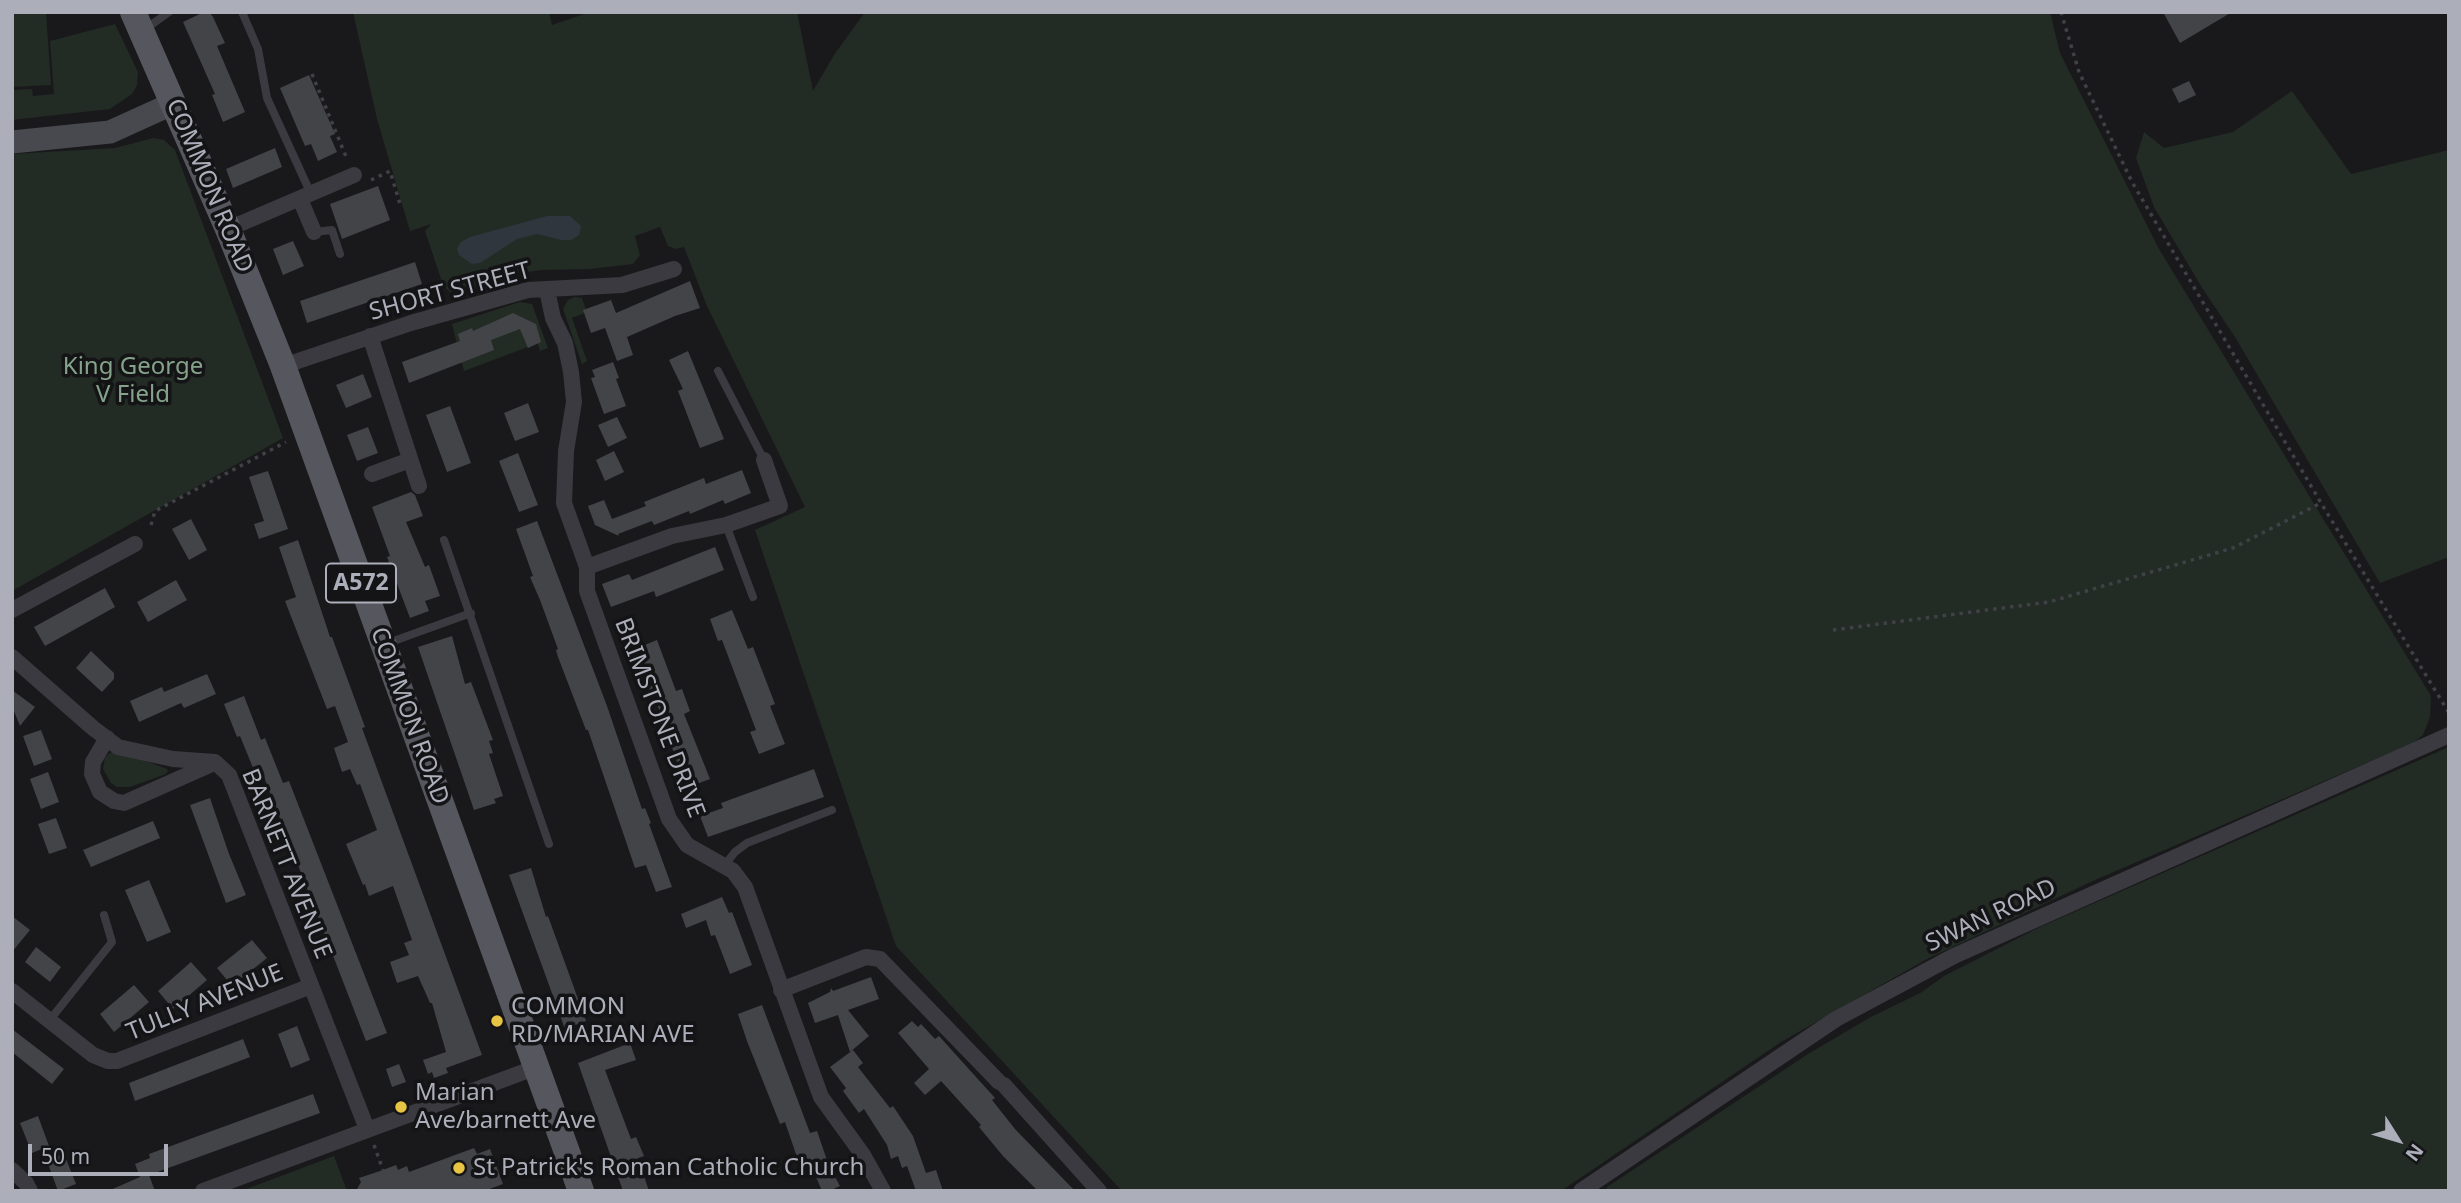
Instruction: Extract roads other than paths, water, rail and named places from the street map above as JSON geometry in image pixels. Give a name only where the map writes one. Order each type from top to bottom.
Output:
[{"type":"main road","name":"COMMON ROAD","points":[[137,22],[228,229],[283,366],[581,1191]]},
{"type":"street","points":[[12,142],[110,132],[174,103]]},
{"type":"street","points":[[228,229],[354,175]]},
{"type":"street","points":[[305,197],[314,232]]},
{"type":"street","name":"SHORT STREET","points":[[283,366],[370,336],[528,290],[622,285],[674,269]]},
{"type":"street","name":"BRIMSTONE DRIVE","points":[[547,290],[553,318],[565,343],[574,402],[566,451],[564,503],[587,567],[587,591],[669,819],[687,845],[733,872],[745,887],[821,1097],[863,1155],[883,1191]]},
{"type":"street","points":[[370,336],[419,486]]},
{"type":"street","points":[[372,474],[410,460]]},
{"type":"street","points":[[587,567],[672,536],[726,524],[780,506],[764,460]]},
{"type":"street","points":[[12,610],[135,544]]},
{"type":"street","name":"BARNETT AVENUE","points":[[12,657],[118,747],[173,758],[215,762],[229,775],[370,1136]]},
{"type":"street","name":"SWAN ROAD","points":[[1587,1189],[1836,1019],[1954,956],[2449,735]]},
{"type":"street","points":[[107,738],[93,762],[92,774],[100,792],[114,801],[124,803],[215,762]]},
{"type":"street","points":[[781,990],[866,957],[880,959],[1002,1084],[1099,1191]]},
{"type":"street","name":"TULLY AVENUE","points":[[12,991],[93,1055],[117,1061],[311,986]]},
{"type":"street","points":[[203,1191],[370,1136],[537,1068]]},
{"type":"street","points":[[12,1170],[26,1183],[30,1191]]},
{"type":"lane","points":[[137,22],[169,12]]},
{"type":"lane","points":[[242,12],[258,49],[268,98],[305,197]]},
{"type":"lane","points":[[314,232],[332,230],[340,254]]},
{"type":"lane","points":[[718,371],[764,460]]},
{"type":"lane","points":[[726,524],[753,597]]},
{"type":"lane","points":[[444,540],[549,844]]},
{"type":"lane","points":[[383,645],[471,613]]},
{"type":"lane","points":[[724,866],[735,852],[747,843],[832,810]]},
{"type":"lane","points":[[49,1021],[112,942],[104,915]]},
{"type":"place","name":"COMMON RD/MARIAN AVE","points":[[497,1021]]},
{"type":"place","name":"Marian Ave/barnett Ave","points":[[401,1107]]},
{"type":"place","name":"St Patrick's Roman Catholic Church","points":[[459,1168]]},
{"type":"park label","name":"King George V Field","points":[[133,381]]}]
